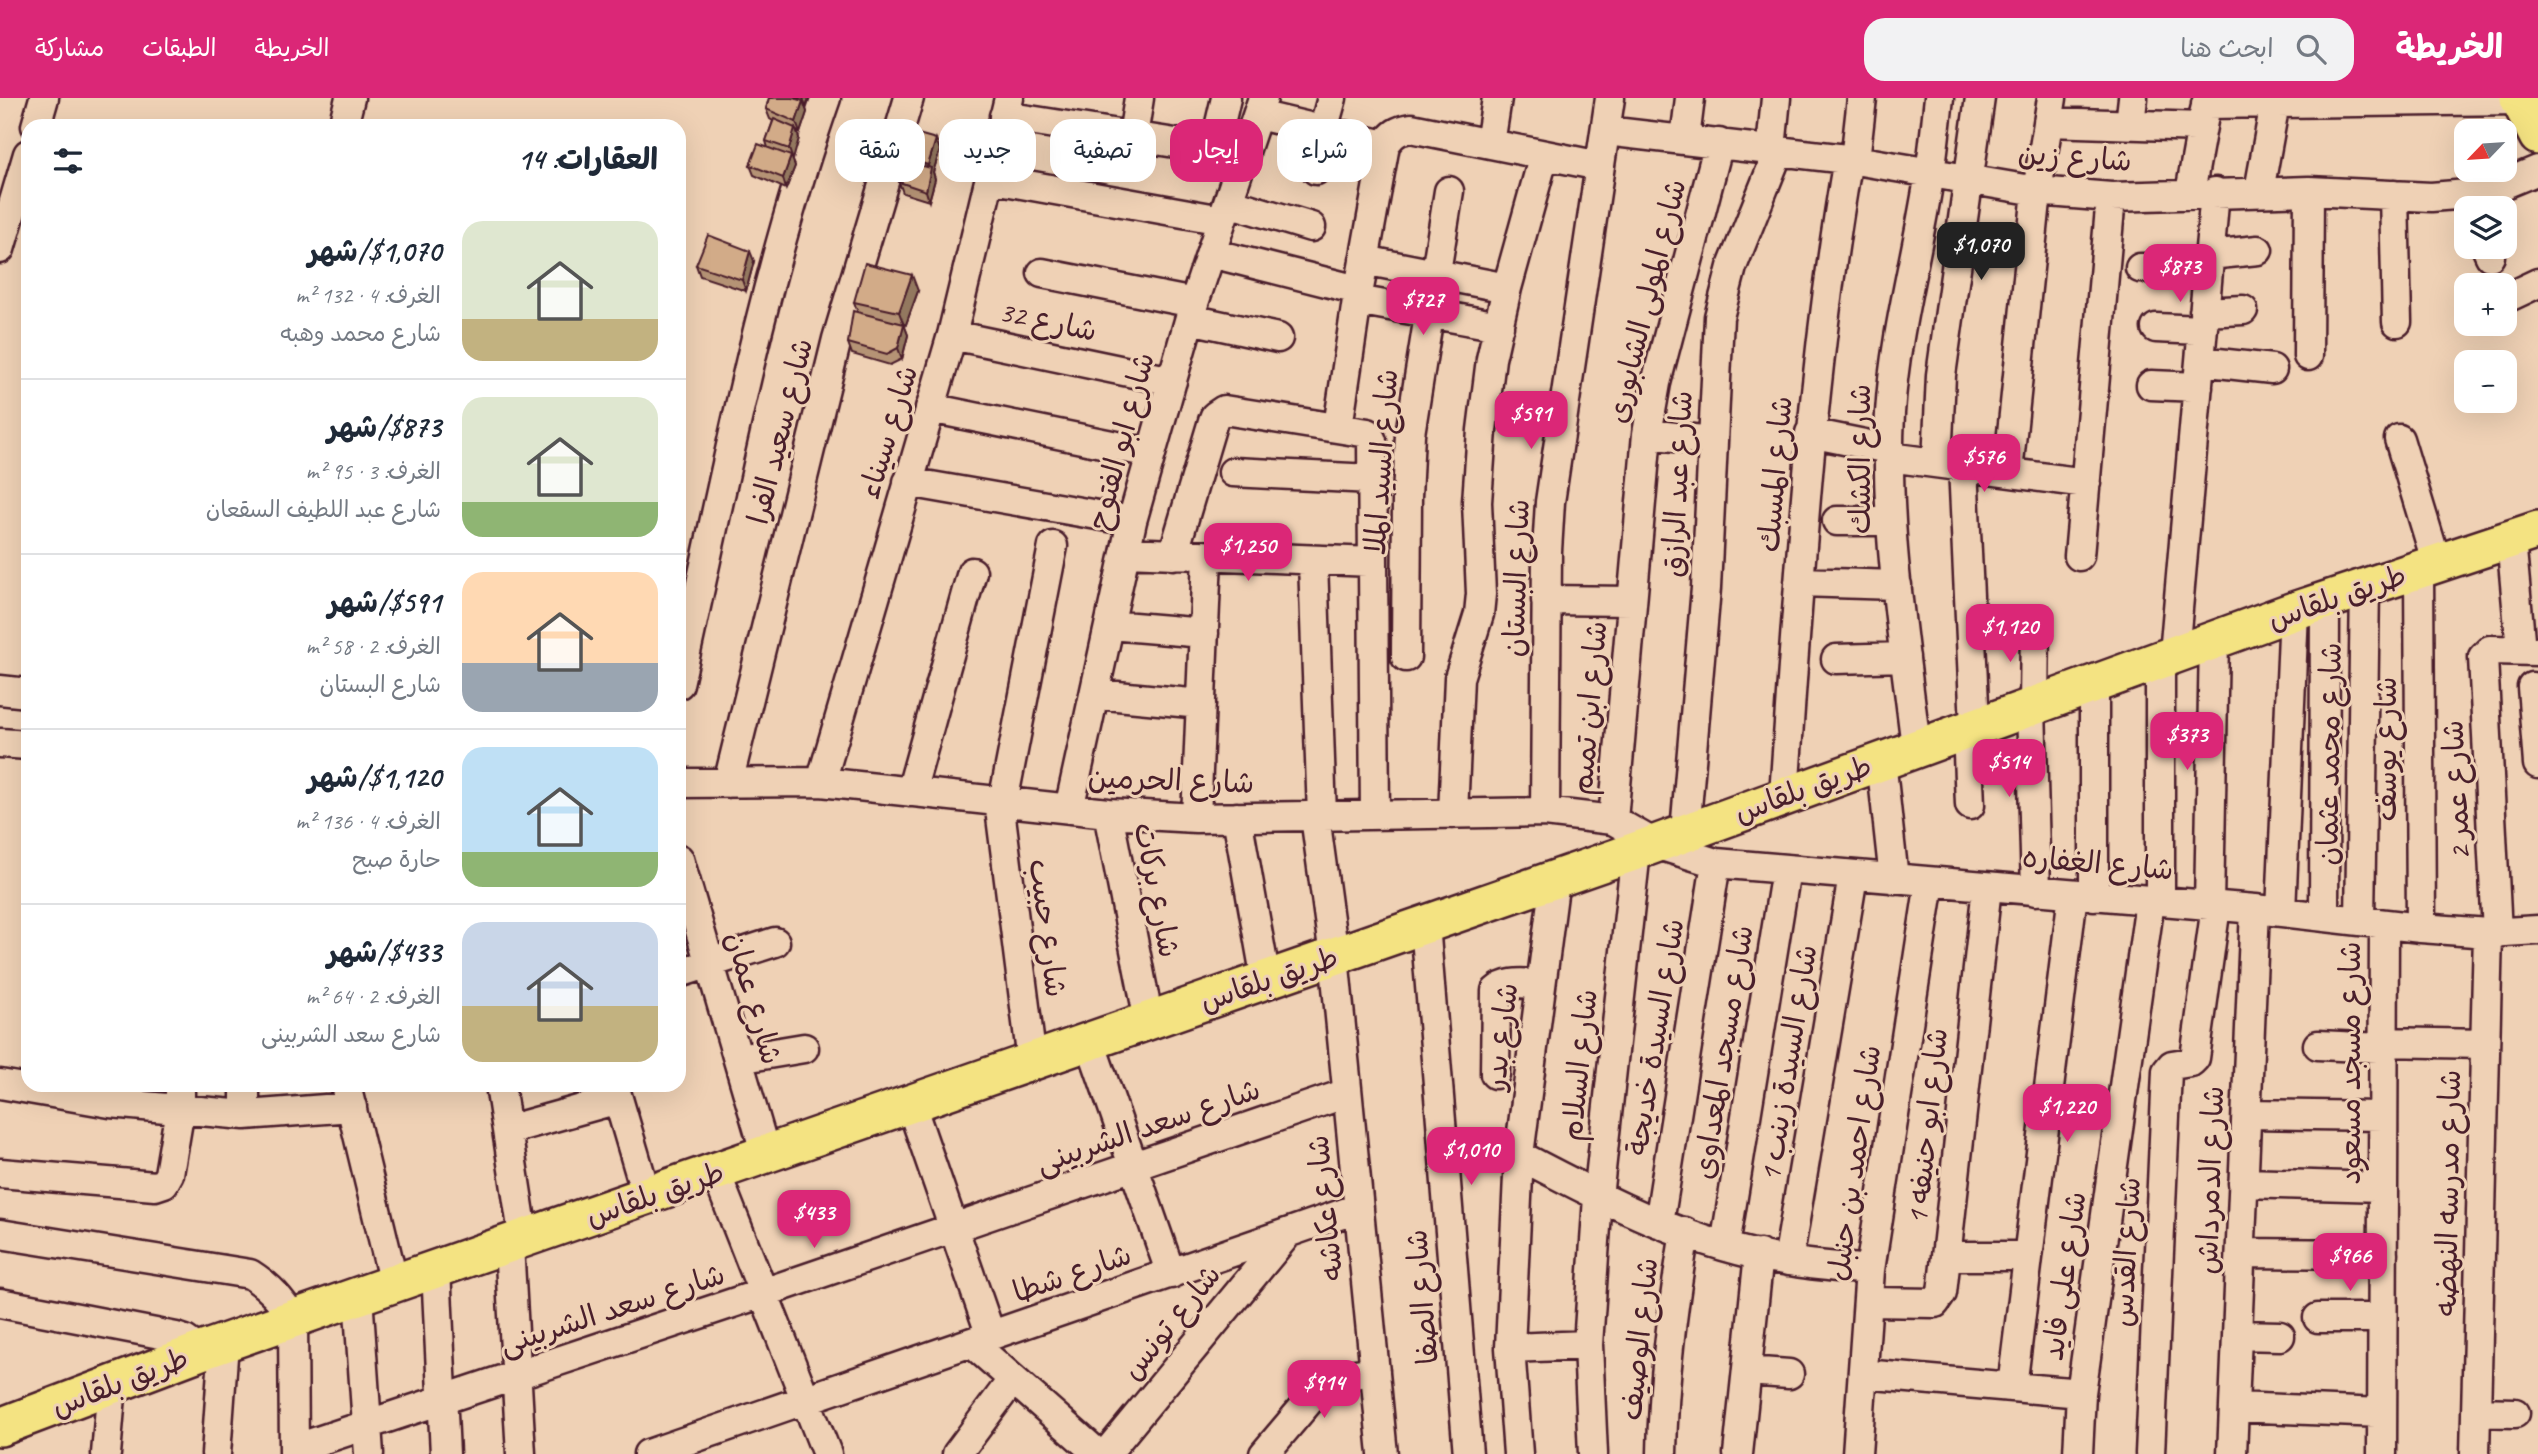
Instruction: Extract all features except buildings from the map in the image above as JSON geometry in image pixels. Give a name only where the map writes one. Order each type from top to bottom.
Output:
[{"type":"main road","points":[[2528,99],[2538,136]]},
{"type":"main road","name":"طريق بلقاس","points":[[0,1427],[213,1347],[1555,879],[2214,640],[2524,534]]},
{"type":"street","points":[[38,119],[44,98]]},
{"type":"street","points":[[345,119],[350,98]]},
{"type":"street","points":[[686,652],[763,306],[793,196],[825,98]]},
{"type":"street","name":"شارع سعيد الفرا","points":[[728,783],[837,339],[909,98]]},
{"type":"street","points":[[1136,119],[1139,98]]},
{"type":"street","points":[[1221,119],[1226,98]]},
{"type":"street","points":[[1327,119],[1332,98]]},
{"type":"street","points":[[1490,144],[1497,98]]},
{"type":"street","name":"شارع البستان","points":[[1545,812],[1546,551],[1556,453],[1610,98]]},
{"type":"street","points":[[1685,139],[1690,98]]},
{"type":"street","name":"شارع عبد الرازق","points":[[1659,842],[1706,588],[1717,342],[1724,292],[1775,149],[1776,98]]},
{"type":"street","name":"شارع المسبك","points":[[1784,795],[1810,433],[1825,304],[1862,98]]},
{"type":"street","name":"شارع الكشك","points":[[1916,747],[1890,521],[1889,453],[1894,368],[1900,324],[1930,173],[1939,98]]},
{"type":"street","points":[[1970,804],[1971,728],[1941,375],[1980,98]]},
{"type":"street","points":[[2008,472],[2037,191],[2050,110],[2132,111],[2275,103],[2528,99]]},
{"type":"street","points":[[2259,191],[2275,103]]},
{"type":"street","points":[[1261,106],[1295,119]]},
{"type":"street","points":[[1006,107],[1059,119]]},
{"type":"street","name":"شارع على فايد","points":[[2078,1454],[2081,1393],[2155,901],[2167,657],[2199,374],[2208,262],[2202,193],[2205,109]]},
{"type":"street","points":[[1338,427],[1357,295],[1385,145],[1391,136],[1400,130],[1411,128],[1600,166]]},
{"type":"street","name":"شارع زين","points":[[1606,131],[1775,149],[2037,191],[2111,197],[2309,191],[2454,199]]},
{"type":"street","points":[[1372,142],[1385,145]]},
{"type":"street","name":"شارع المولى الشابورى","points":[[1632,601],[1647,434],[1656,383],[1719,143]]},
{"type":"street","points":[[1453,814],[1459,678],[1479,614],[1481,594],[1478,502],[1482,430],[1491,359],[1507,289],[1544,155]]},
{"type":"street","name":"شارع زين","points":[[2480,196],[2538,170]]},
{"type":"street","points":[[0,249],[21,178]]},
{"type":"street","name":"شارع سيناء","points":[[821,782],[952,335],[988,182]]},
{"type":"street","points":[[1018,182],[1225,211],[1311,227]]},
{"type":"street","name":"شارع ابو الفتوح","points":[[1069,809],[1132,521],[1192,311],[1235,182]]},
{"type":"street","name":"شارع السيد الملا","points":[[1406,657],[1409,455],[1449,191]]},
{"type":"street","points":[[2308,356],[2309,191]]},
{"type":"street","points":[[2394,195],[2397,322]]},
{"type":"street","points":[[2079,556],[2111,197]]},
{"type":"street","points":[[2140,268],[2208,262],[2258,250]]},
{"type":"street","points":[[1211,253],[1357,295],[1429,313],[1499,326]]},
{"type":"street","points":[[1364,260],[1507,289]]},
{"type":"street","points":[[1042,273],[1192,311],[1278,338]]},
{"type":"street","points":[[2517,293],[2538,283]]},
{"type":"street","points":[[2156,328],[2203,321],[2243,310]]},
{"type":"street","name":"شارع 32","points":[[952,335],[1172,381]]},
{"type":"street","points":[[2151,385],[2199,374],[2272,369]]},
{"type":"street","points":[[930,408],[1151,453]]},
{"type":"street","points":[[1173,555],[1213,421],[1215,416],[1224,410],[1364,431],[1371,437],[1375,815]]},
{"type":"street","points":[[1810,433],[1950,465],[2086,483]]},
{"type":"street","points":[[1647,434],[1712,441]]},
{"type":"street","name":"شارع يوسف","points":[[2399,439],[2428,567],[2421,928]]},
{"type":"street","points":[[1233,472],[1372,479]]},
{"type":"street","points":[[908,482],[1132,521]]},
{"type":"street","points":[[1838,521],[1890,521]]},
{"type":"street","points":[[2524,534],[2530,651]]},
{"type":"street","name":"شارع حبيب","points":[[1032,1062],[1001,802],[1053,546]]},
{"type":"street","points":[[1126,552],[1313,562],[1373,562]]},
{"type":"street","points":[[1196,818],[1207,556]]},
{"type":"street","name":"شارع عكاشه","points":[[1313,562],[1319,816],[1383,1454]]},
{"type":"street","points":[[911,792],[972,572]]},
{"type":"street","points":[[1799,582],[1897,585]]},
{"type":"street","name":"شارع محمد عثمان","points":[[2365,587],[2372,923]]},
{"type":"street","points":[[1546,600],[1632,601]]},
{"type":"street","name":"شارع ابن تميم","points":[[1613,820],[1632,601]]},
{"type":"street","points":[[2310,606],[2324,917]]},
{"type":"street","name":"شارع الدمرداش","points":[[2232,1454],[2246,1114],[2268,911],[2310,606]]},
{"type":"street","points":[[2035,623],[2032,705],[2036,891]]},
{"type":"street","points":[[1110,625],[1204,633]]},
{"type":"street","points":[[2212,906],[2214,640]]},
{"type":"street","name":"شارع عمر 2","points":[[2492,933],[2483,657],[2486,651],[2493,650],[2530,651]]},
{"type":"street","points":[[1836,659],[1905,657]]},
{"type":"street","points":[[2012,1387],[2028,1256],[2084,895],[2094,683]]},
{"type":"street","points":[[2532,687],[2538,764]]},
{"type":"street","points":[[0,690],[21,692]]},
{"type":"street","points":[[1096,694],[1201,704]]},
{"type":"street","points":[[0,743],[21,744]]},
{"type":"street","points":[[1881,760],[1894,879]]},
{"type":"street","name":"شارع الحرمين","points":[[686,783],[821,782],[1108,813],[1196,818],[1545,812],[1613,820],[1659,842]]},
{"type":"street","name":"شارع بركات","points":[[1108,813],[1149,1021]]},
{"type":"street","points":[[1237,817],[1266,980]]},
{"type":"street","name":"شارع الغفاره","points":[[1659,842],[1716,863],[2268,911],[2421,928],[2492,933],[2538,930]]},
{"type":"street","name":"شارع السلام","points":[[1593,1454],[1588,1345],[1598,1197],[1659,842]]},
{"type":"street","name":"شارع السيدة خديجة","points":[[1659,1223],[1716,863]]},
{"type":"street","name":"شارع مسجد المعداوى","points":[[1725,1245],[1786,870]]},
{"type":"street","name":"شارع السيدة زينب 1","points":[[1788,1261],[1853,876]]},
{"type":"street","name":"شارع بدر","points":[[1518,1454],[1510,1348],[1520,1155],[1555,879]]},
{"type":"street","name":"شارع احمد بن حنبل","points":[[1857,1454],[1870,1270],[1930,882]]},
{"type":"street","name":"شارع عمان","points":[[686,883],[766,1156]]},
{"type":"street","name":"شارع ابو حنيفه 1","points":[[1868,1301],[1935,1303],[1942,1293],[1987,887]]},
{"type":"street","name":"شارع القدس","points":[[2150,1454],[2168,1071],[2172,1065],[2191,1062],[2195,1058],[2212,906]]},
{"type":"street","name":"شارع مسجد مسعود","points":[[2372,923],[2384,1045],[2382,1454]]},
{"type":"street","name":"شارع الصفا","points":[[1425,924],[1468,1454]]},
{"type":"street","name":"شارع مدرسه النهضه","points":[[2475,1454],[2485,1044],[2492,933]]},
{"type":"street","points":[[686,971],[775,942]]},
{"type":"street","points":[[1495,1074],[1496,991],[1509,984],[1541,984]]},
{"type":"street","points":[[1090,1042],[1171,1274]]},
{"type":"street","points":[[2318,1045],[2485,1044]]},
{"type":"street","points":[[738,1059],[804,1048]]},
{"type":"street","points":[[0,1084],[21,1086]]},
{"type":"street","points":[[88,1092],[180,1097],[245,1115],[349,1096],[394,1284]]},
{"type":"street","points":[[245,1092],[245,1115]]},
{"type":"street","points":[[501,1092],[507,1130],[516,1242],[516,1377],[521,1454]]},
{"type":"street","points":[[507,1130],[616,1092],[647,1197]]},
{"type":"street","name":"شارع سعد الشربينى","points":[[294,1451],[443,1398],[516,1377],[1347,1093]]},
{"type":"street","points":[[0,1172],[159,1185],[167,1180],[180,1097]]},
{"type":"street","points":[[911,1105],[954,1228],[982,1340],[1013,1379],[1098,1454]]},
{"type":"street","points":[[2246,1114],[2383,1116]]},
{"type":"street","points":[[1520,1155],[1598,1197],[1685,1232],[1788,1261],[1870,1270]]},
{"type":"street","points":[[716,1173],[827,1454]]},
{"type":"street","points":[[2244,1183],[2383,1187]]},
{"type":"street","name":"شارع شطا","points":[[648,1454],[1359,1208]]},
{"type":"street","name":"شارع الوصيف","points":[[1662,1454],[1662,1417],[1670,1324],[1685,1232]]},
{"type":"street","name":"شارع تونس","points":[[1106,1454],[1288,1233]]},
{"type":"street","points":[[0,1234],[250,1274],[268,1286],[282,1301],[293,1319],[294,1451]]},
{"type":"street","points":[[2241,1253],[2383,1254]]},
{"type":"street","points":[[1738,1454],[1759,1254]]},
{"type":"street","points":[[1946,1256],[2028,1256]]},
{"type":"street","points":[[436,1269],[445,1454]]},
{"type":"street","points":[[358,1296],[369,1454]]},
{"type":"street","points":[[0,1303],[176,1337],[213,1347],[216,1454]]},
{"type":"street","points":[[2318,1318],[2382,1318]]},
{"type":"street","points":[[2237,1335],[2280,1336]]},
{"type":"street","points":[[1510,1348],[1588,1345]]},
{"type":"street","points":[[1267,1452],[1325,1382],[1334,1377],[1375,1371]]},
{"type":"street","points":[[1746,1371],[1789,1374]]},
{"type":"street","points":[[1863,1374],[2081,1393]]},
{"type":"street","points":[[957,1454],[1013,1379]]},
{"type":"street","points":[[106,1454],[112,1384]]},
{"type":"street","points":[[2234,1407],[2382,1413]]},
{"type":"street","points":[[2476,1412],[2515,1413]]}]
